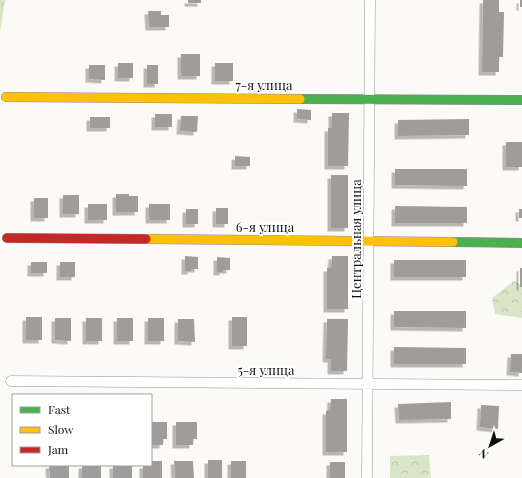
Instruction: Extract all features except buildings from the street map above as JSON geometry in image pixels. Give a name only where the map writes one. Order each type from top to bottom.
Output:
[{"type":"street","name":"Центральная улица","points":[[367,478],[370,0]]},
{"type":"street","name":"7-я улица","points":[[6,97],[522,100]]},
{"type":"street","name":"6-я улица","points":[[7,238],[522,243]]},
{"type":"street","name":"5-я улица","points":[[11,381],[522,385]]},
{"type":"green space","points":[[0,0],[5,0],[0,33]]},
{"type":"green space","points":[[514,281],[522,286],[522,318],[495,314],[492,298]]},
{"type":"green space","points":[[429,455],[431,478],[390,478],[390,456]]},
{"type":"traffic: fast","points":[[300,99],[522,100]]},
{"type":"traffic: fast","points":[[453,242],[522,243]]},
{"type":"traffic: slow","points":[[6,97],[300,99]]},
{"type":"traffic: slow","points":[[146,239],[453,242]]},
{"type":"traffic: jam","points":[[7,238],[146,239]]}]
